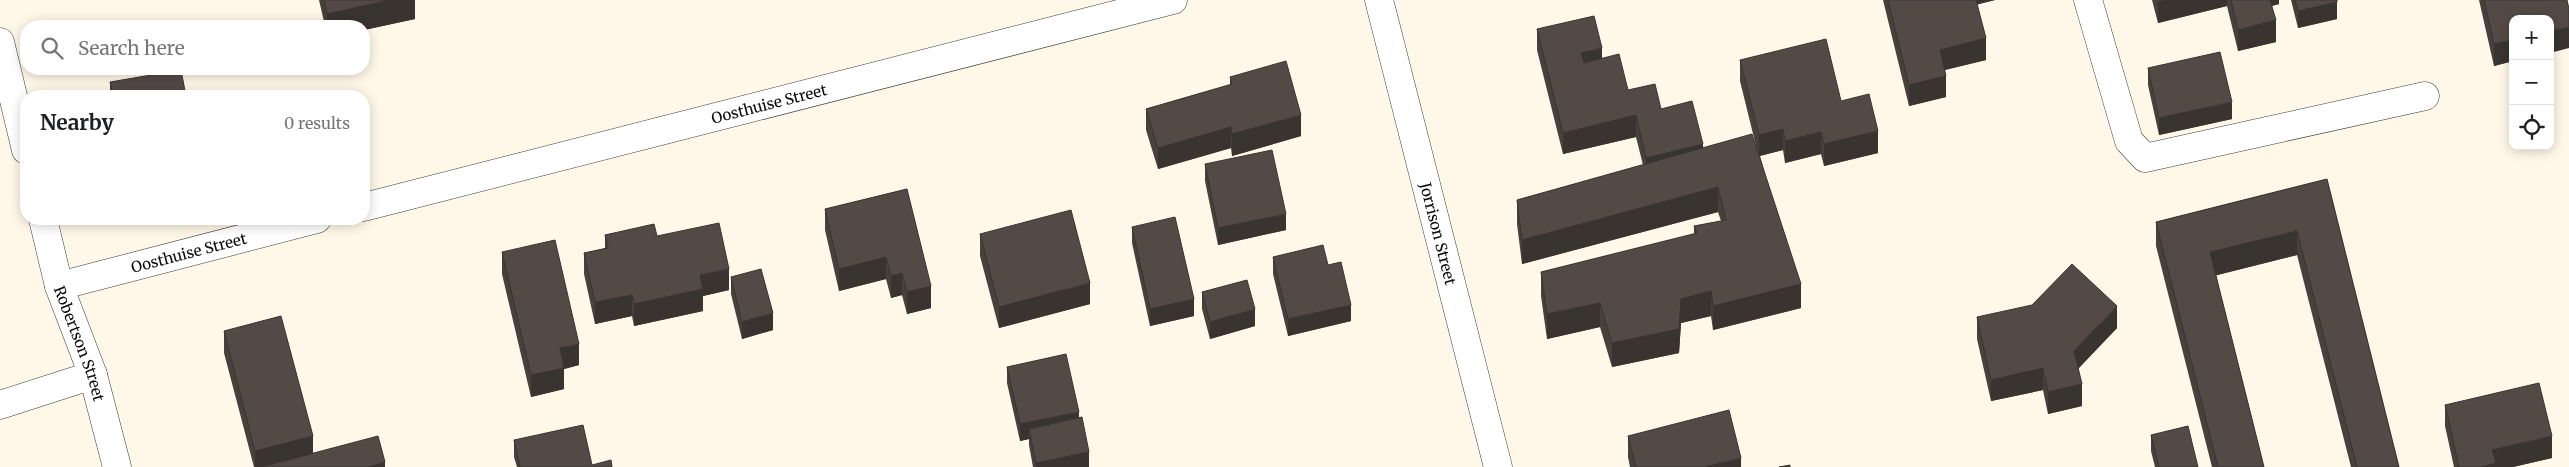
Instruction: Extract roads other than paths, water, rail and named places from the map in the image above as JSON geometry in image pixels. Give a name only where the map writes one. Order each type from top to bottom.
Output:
[{"type":"street","name":"Oosthuise Street","points":[[370,204],[1173,0]]},
{"type":"street","name":"Jorrison Street","points":[[1379,0],[1498,467]]},
{"type":"street","points":[[2088,0],[2129,141],[2145,158],[2426,96]]},
{"type":"street","points":[[0,42],[20,125]]},
{"type":"street","name":"Robertson Street","points":[[44,225],[59,286],[93,375],[117,467]]},
{"type":"street","name":"Oosthuise Street","points":[[59,286],[294,225]]},
{"type":"street","points":[[0,404],[93,375]]}]
